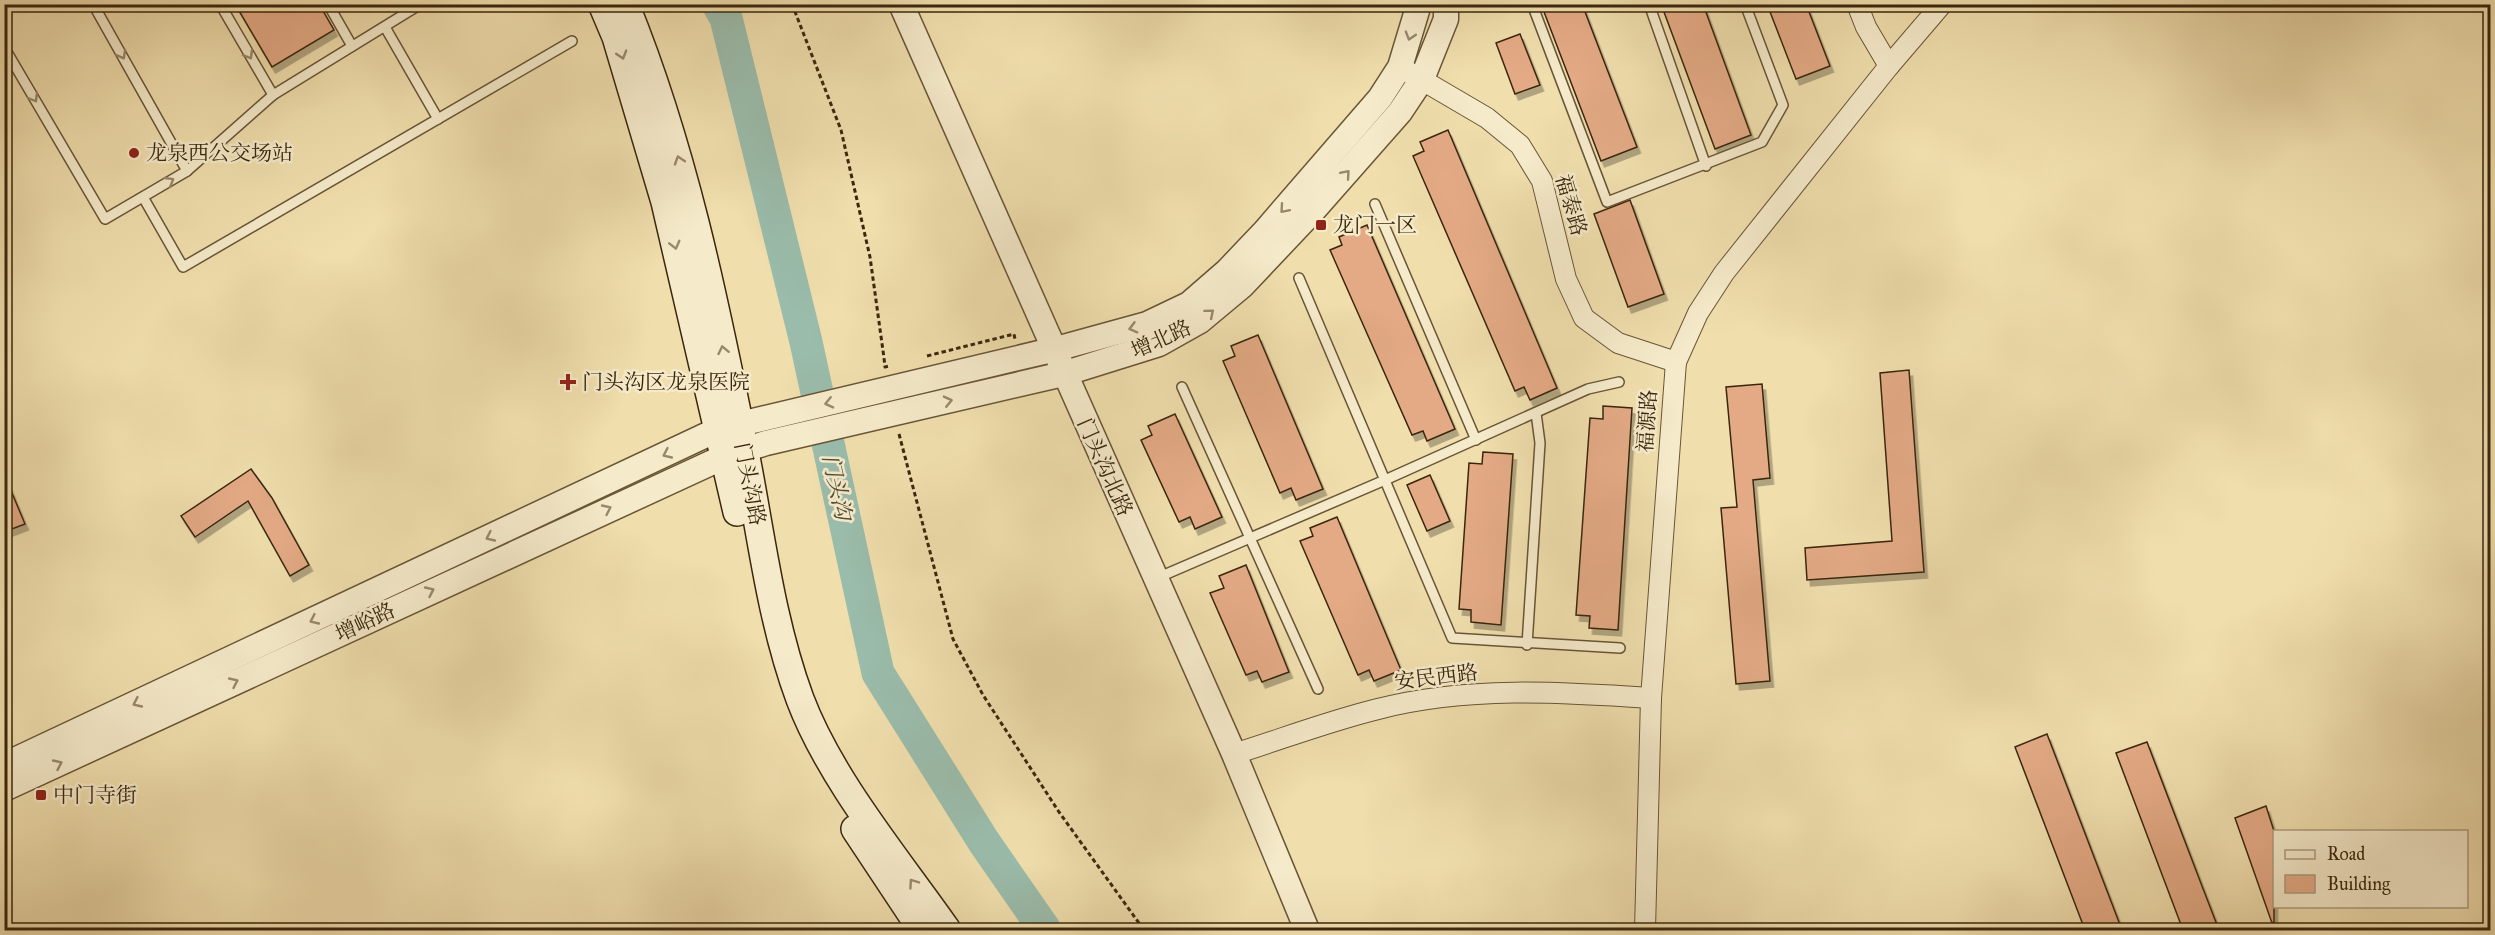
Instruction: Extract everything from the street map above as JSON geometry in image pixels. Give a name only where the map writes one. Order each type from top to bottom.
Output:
[{"type":"main road","name":"门头沟路","points":[[602,4],[616,37],[665,202],[732,439],[778,632],[801,701],[824,750],[947,930]]},
{"type":"main road","name":"门头沟路","points":[[625,4],[684,175],[732,439],[758,618],[785,701],[808,755],[922,930]]},
{"type":"street","name":"门头沟北路","points":[[901,4],[1056,349],[1063,374],[1234,754],[1307,930]]},
{"type":"street","name":"增北路","points":[[732,439],[773,416],[1056,349],[1147,324],[1189,304],[1227,271],[1265,231],[1380,98],[1400,67],[1419,4]]},
{"type":"street","name":"增北路","points":[[732,439],[780,440],[895,423],[1159,344],[1200,321],[1242,286],[1311,213],[1400,112],[1422,79],[1446,19],[1446,4]]},
{"type":"street","points":[[1857,4],[1866,27],[1889,66]]},
{"type":"street","name":"福源路","points":[[1645,930],[1651,698],[1676,362],[1698,313],[1724,273],[1889,66],[1942,4]]},
{"type":"street","name":"福泰路","points":[[1400,67],[1487,118],[1520,145],[1542,182],[1566,279],[1584,318],[1618,343],[1676,362]]},
{"type":"street","name":"增峪路","points":[[4,765],[732,439]]},
{"type":"street","name":"增峪路","points":[[4,789],[732,439]]},
{"type":"street","name":"安民西路","points":[[1234,754],[1379,709],[1463,695],[1556,692],[1651,698]]},
{"type":"lane","points":[[93,4],[187,171]]},
{"type":"lane","points":[[220,4],[273,94]]},
{"type":"lane","points":[[328,4],[352,46]]},
{"type":"lane","points":[[1532,4],[1607,202],[1706,166],[1762,142],[1783,105],[1745,4]]},
{"type":"lane","points":[[1649,4],[1706,166]]},
{"type":"lane","points":[[4,47],[105,219],[187,171],[273,94],[416,6]]},
{"type":"lane","points":[[385,27],[438,119]]},
{"type":"lane","points":[[142,197],[183,267],[572,41]]},
{"type":"lane","points":[[1376,204],[1476,440]]},
{"type":"lane","points":[[1299,278],[1452,638],[1527,645],[1620,648]]},
{"type":"lane","points":[[1155,579],[1476,440],[1587,389],[1619,382]]},
{"type":"lane","points":[[1182,387],[1318,689]]},
{"type":"lane","points":[[1527,645],[1540,443],[1536,413]]},
{"type":"path","points":[[792,4],[841,130],[870,257],[885,367],[896,364]]},
{"type":"path","points":[[917,359],[1014,334],[1020,358]]},
{"type":"path","points":[[895,423],[953,639],[983,695],[1059,812],[1144,930]]},
{"type":"building","points":[[235,4],[319,4],[334,30],[272,67]]},
{"type":"building","points":[[1541,4],[1582,4],[1637,147],[1601,161]]},
{"type":"building","points":[[1661,4],[1703,4],[1751,135],[1715,149]]},
{"type":"building","points":[[1767,4],[1806,4],[1830,66],[1796,79]]},
{"type":"building","points":[[1520,34],[1540,85],[1515,94],[1496,43]]},
{"type":"building","points":[[1448,130],[1557,388],[1530,400],[1524,387],[1515,391],[1413,156],[1424,151],[1420,142]]},
{"type":"building","points":[[1630,200],[1664,294],[1628,307],[1594,214]]},
{"type":"building","points":[[1367,225],[1455,429],[1427,441],[1423,431],[1412,435],[1330,250],[1342,245],[1339,237]]},
{"type":"building","points":[[1258,335],[1323,489],[1296,500],[1291,488],[1280,493],[1223,361],[1235,356],[1231,346]]},
{"type":"building","points":[[1909,370],[1924,572],[1807,580],[1805,548],[1892,541],[1880,373]]},
{"type":"building","points":[[1762,384],[1770,478],[1753,480],[1770,681],[1736,684],[1721,508],[1737,507],[1726,387]]},
{"type":"building","points":[[1603,406],[1632,408],[1618,630],[1589,628],[1590,616],[1576,615],[1590,418],[1603,419]]},
{"type":"building","points":[[1175,414],[1222,517],[1195,529],[1190,517],[1179,522],[1141,440],[1152,435],[1148,426]]},
{"type":"building","points":[[1483,452],[1513,454],[1501,625],[1471,622],[1471,610],[1459,609],[1469,463],[1482,464]]},
{"type":"building","points":[[251,469],[272,498],[309,565],[290,576],[248,501],[195,537],[181,516]]},
{"type":"building","points":[[4,474],[25,524],[4,532]]},
{"type":"building","points":[[1430,475],[1450,521],[1427,531],[1407,485]]},
{"type":"building","points":[[1337,517],[1401,670],[1374,681],[1369,670],[1358,675],[1300,541],[1313,536],[1310,528]]},
{"type":"building","points":[[1246,565],[1289,672],[1262,682],[1257,671],[1246,675],[1210,593],[1224,588],[1219,576]]},
{"type":"building","points":[[2047,734],[2122,930],[2085,930],[2015,747]]},
{"type":"building","points":[[2147,742],[2219,930],[2183,930],[2116,753]]},
{"type":"building","points":[[2266,806],[2274,830],[2274,922],[2272,923],[2235,818]]},
{"type":"waterway","name":"门头沟","points":[[718,4],[726,18],[806,342],[878,673],[984,842],[1045,930]]},
{"type":"place","name":"龙泉西公交场站","points":[[134,153]]},
{"type":"place","name":"龙门一区","points":[[1321,225]]},
{"type":"place","name":"门头沟区龙泉医院","points":[[568,382]]},
{"type":"place","name":"中门寺街","points":[[41,795]]}]
